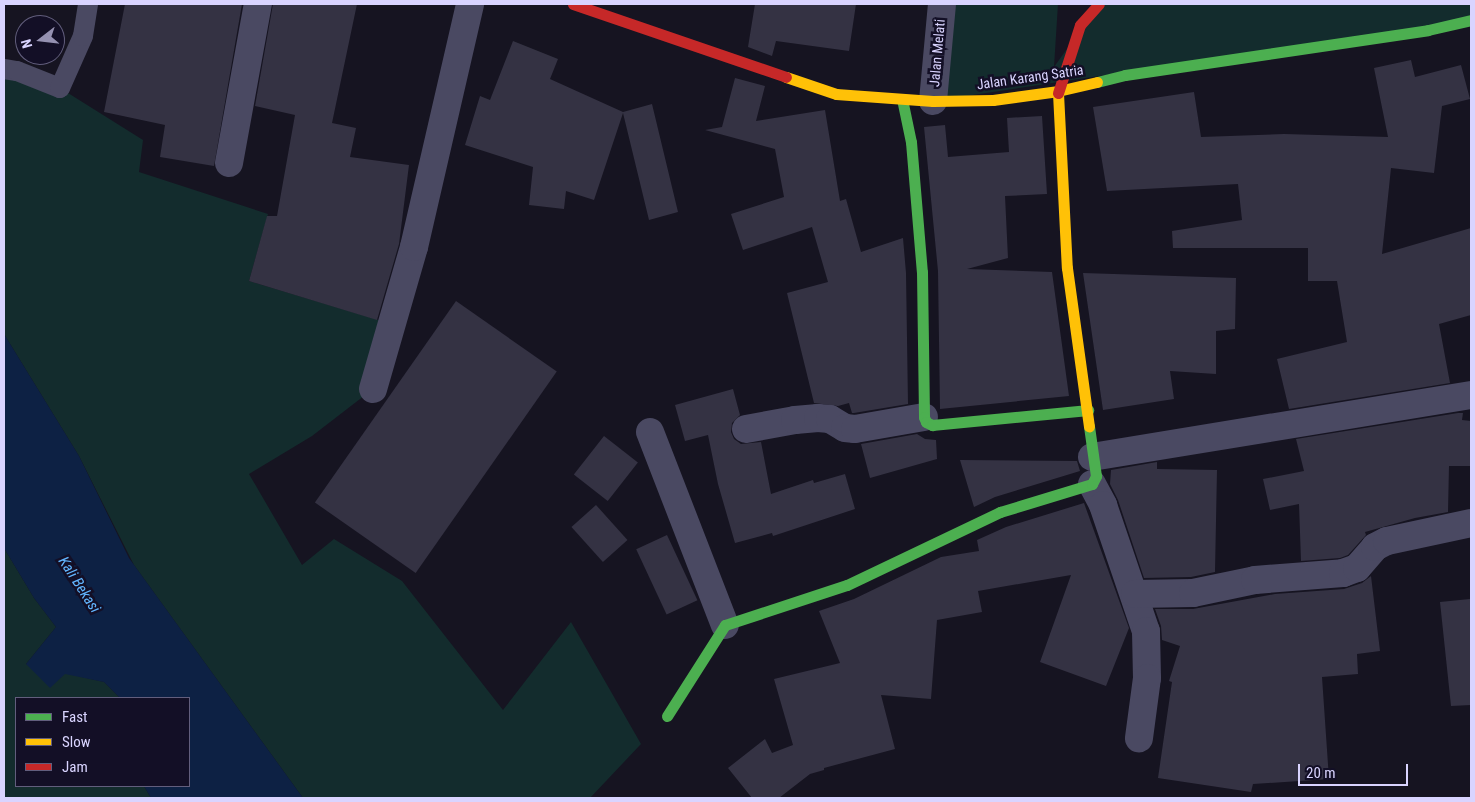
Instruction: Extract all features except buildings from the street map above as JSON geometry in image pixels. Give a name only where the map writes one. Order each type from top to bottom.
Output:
[{"type":"street","points":[[229,163],[258,4]]},
{"type":"street","points":[[373,389],[414,247],[470,4]]},
{"type":"street","name":"Jalan Karang Satria","points":[[573,4],[836,94],[933,102],[993,100],[1058,91],[1125,75],[1428,30],[1471,20]]},
{"type":"street","name":"Jalan Melati","points":[[933,102],[942,4]]},
{"type":"street","points":[[667,716],[725,625],[847,584],[1000,512],[1092,484],[1096,476],[1067,268],[1058,91],[1065,78],[1080,25],[1099,4]]},
{"type":"street","points":[[902,99],[911,142],[922,272],[924,418],[932,425],[1088,410]]},
{"type":"street","points":[[1092,457],[1471,395]]},
{"type":"street","points":[[746,429],[818,418],[830,419],[845,428],[854,429],[924,418]]},
{"type":"street","points":[[650,432],[725,625]]},
{"type":"street","points":[[1092,484],[1103,505],[1135,594],[1146,631],[1147,678],[1139,738]]},
{"type":"street","points":[[1135,594],[1193,593],[1255,580],[1342,573],[1357,568],[1375,547],[1387,541],[1471,523]]},
{"type":"lane","points":[[4,69],[17,71],[60,88],[83,36],[88,4]]},
{"type":"green space","points":[[942,4],[1058,4],[1054,67],[1099,4],[1471,4],[1471,20],[933,101]]},
{"type":"green space","points":[[4,69],[60,88],[143,140],[139,172],[268,214],[249,281],[392,324],[373,389],[312,436],[249,474],[302,565],[334,539],[402,581],[503,710],[571,622],[641,744],[590,798],[303,798],[134,565],[79,456],[4,334]]},
{"type":"green space","points":[[4,548],[34,598],[56,627],[26,664],[104,682],[119,697],[15,697],[15,787],[145,787],[151,798],[4,798]]},
{"type":"water","name":"Kali Bekasi","points":[[4,334],[79,456],[129,558],[303,798],[151,798],[145,787],[190,787],[190,697],[119,697],[104,682],[65,674],[50,688],[26,664],[56,627],[34,598],[4,548]]},
{"type":"traffic: fast","points":[[1097,82],[1125,75],[1428,30],[1471,20]]},
{"type":"traffic: fast","points":[[902,99],[911,142],[922,272],[924,417],[926,422],[932,425],[1088,410]]},
{"type":"traffic: fast","points":[[667,716],[725,625],[847,585],[1000,512],[1092,484],[1096,476],[1089,426]]},
{"type":"traffic: slow","points":[[786,77],[836,94],[933,101],[993,100],[1058,91],[1097,82]]},
{"type":"traffic: slow","points":[[1058,93],[1067,268],[1089,426]]},
{"type":"traffic: jam","points":[[573,4],[786,77]]},
{"type":"traffic: jam","points":[[1058,93],[1080,25],[1099,4]]}]
